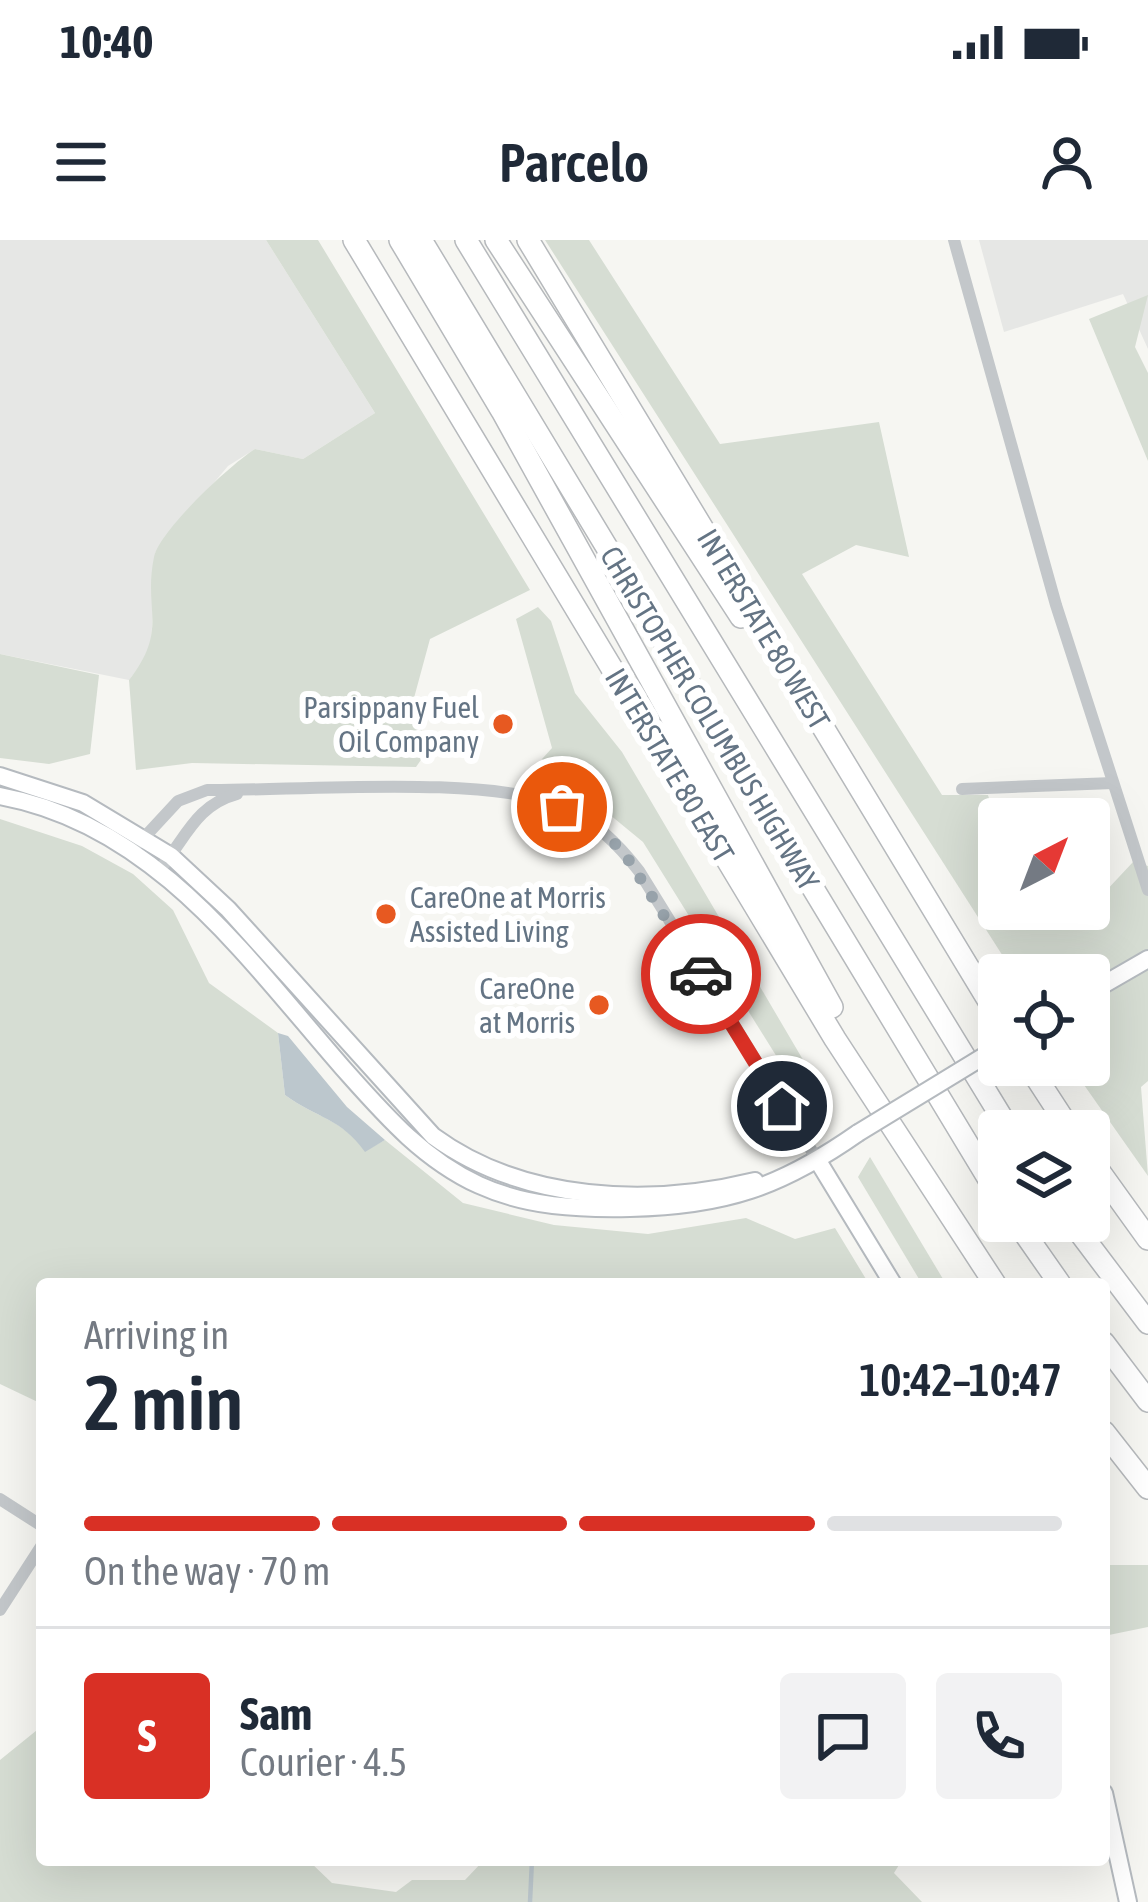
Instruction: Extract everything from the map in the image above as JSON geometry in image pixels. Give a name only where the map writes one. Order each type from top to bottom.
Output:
[{"type":"highway","name":"INTERSTATE 80 EAST","points":[[354,240],[850,1057],[991,1278]]},
{"type":"highway","points":[[400,240],[502,411],[815,976],[845,1032],[850,1057]]},
{"type":"highway","name":"CHRISTOPHER COLUMBUS HIGHWAY","points":[[421,240],[978,1161]]},
{"type":"highway","name":"CHRISTOPHER COLUMBUS HIGHWAY","points":[[466,240],[997,1110]]},
{"type":"highway","points":[[496,240],[784,683],[887,831]]},
{"type":"highway","name":"INTERSTATE 80 WEST","points":[[528,240],[978,983]]},
{"type":"highway","points":[[1110,1186],[1148,1239]]},
{"type":"highway","points":[[1031,1242],[1056,1278]]},
{"type":"highway","points":[[1087,1242],[1148,1323]]},
{"type":"highway","points":[[1110,1351],[1148,1401]]},
{"type":"highway","points":[[1110,1440],[1148,1487]]},
{"type":"street","points":[[954,240],[1056,605],[1148,890]]},
{"type":"street","points":[[0,776],[83,803],[227,909],[434,1136],[493,1172],[580,1192],[728,1187],[818,1161],[978,1060]]},
{"type":"street","points":[[962,789],[1113,783]]},
{"type":"street","points":[[139,843],[178,801],[206,790],[518,795],[562,807],[621,848],[888,1278]]},
{"type":"street","points":[[165,862],[196,814],[215,800],[250,790]]},
{"type":"street","points":[[0,796],[139,843]]},
{"type":"street","points":[[1110,981],[1148,959]]},
{"type":"street","points":[[0,1499],[36,1522]]},
{"type":"street","points":[[0,1610],[36,1554]]},
{"type":"street","points":[[1110,1820],[1128,1902]]},
{"type":"shaded area","points":[[0,240],[266,240],[375,413],[303,459],[255,449],[228,466],[155,553],[151,652],[129,680],[0,654]]},
{"type":"shaded area","points":[[266,240],[318,240],[530,590],[430,639],[411,709],[430,747],[416,767],[192,763],[136,770],[129,680],[152,633],[151,576],[159,545],[198,498],[255,449],[303,459],[375,413]]},
{"type":"shaded area","points":[[545,240],[589,240],[720,444],[879,422],[909,557],[856,545],[802,574],[942,795],[988,795],[978,798],[978,917]]},
{"type":"shaded area","points":[[979,240],[1148,240],[1148,349],[1123,294],[1004,332]]},
{"type":"shaded area","points":[[1148,295],[1135,347],[1148,373],[1148,461],[1089,319]]},
{"type":"shaded area","points":[[538,607],[551,621],[575,693],[622,752],[829,1104],[813,1115],[643,842],[542,759],[552,748],[516,619]]},
{"type":"shaded area","points":[[0,654],[99,675],[90,754],[49,764],[0,758]]},
{"type":"shaded area","points":[[0,819],[82,846],[133,874],[173,910],[209,983],[278,1033],[285,1095],[338,1125],[365,1151],[385,1140],[463,1203],[554,1225],[648,1234],[746,1218],[795,1239],[835,1228],[865,1278],[36,1278],[36,1401],[0,1384]]},
{"type":"shaded area","points":[[1133,862],[1148,866],[1148,1081],[1141,1087],[1148,1176],[1110,1122],[1110,1110],[1102,1110],[1085,1086],[1110,1086],[1110,954],[1002,954],[986,930],[1110,930],[1110,887]]},
{"type":"shaded area","points":[[278,1033],[288,1036],[347,1107],[385,1140],[365,1152],[338,1125],[285,1095]]},
{"type":"shaded area","points":[[870,1157],[942,1278],[918,1278],[858,1177]]},
{"type":"shaded area","points":[[1110,1565],[1148,1565],[1148,1627],[1110,1635]]},
{"type":"shaded area","points":[[36,1731],[36,1866],[314,1866],[332,1883],[396,1892],[412,1880],[465,1880],[478,1866],[898,1866],[894,1873],[922,1902],[0,1902],[0,1760]]},
{"type":"waterway","points":[[530,1902],[532,1866]]},
{"type":"way so far","points":[[562,807],[621,848],[701,974]]},
{"type":"place","name":"Parsippany Fuel Oil Company","points":[[503,724]]},
{"type":"place","name":"CareOne at Morris Assisted Living","points":[[386,914]]},
{"type":"place","name":"CareOne at Morris","points":[[599,1005]]},
{"type":"route","points":[[701,974],[782,1106]]}]
